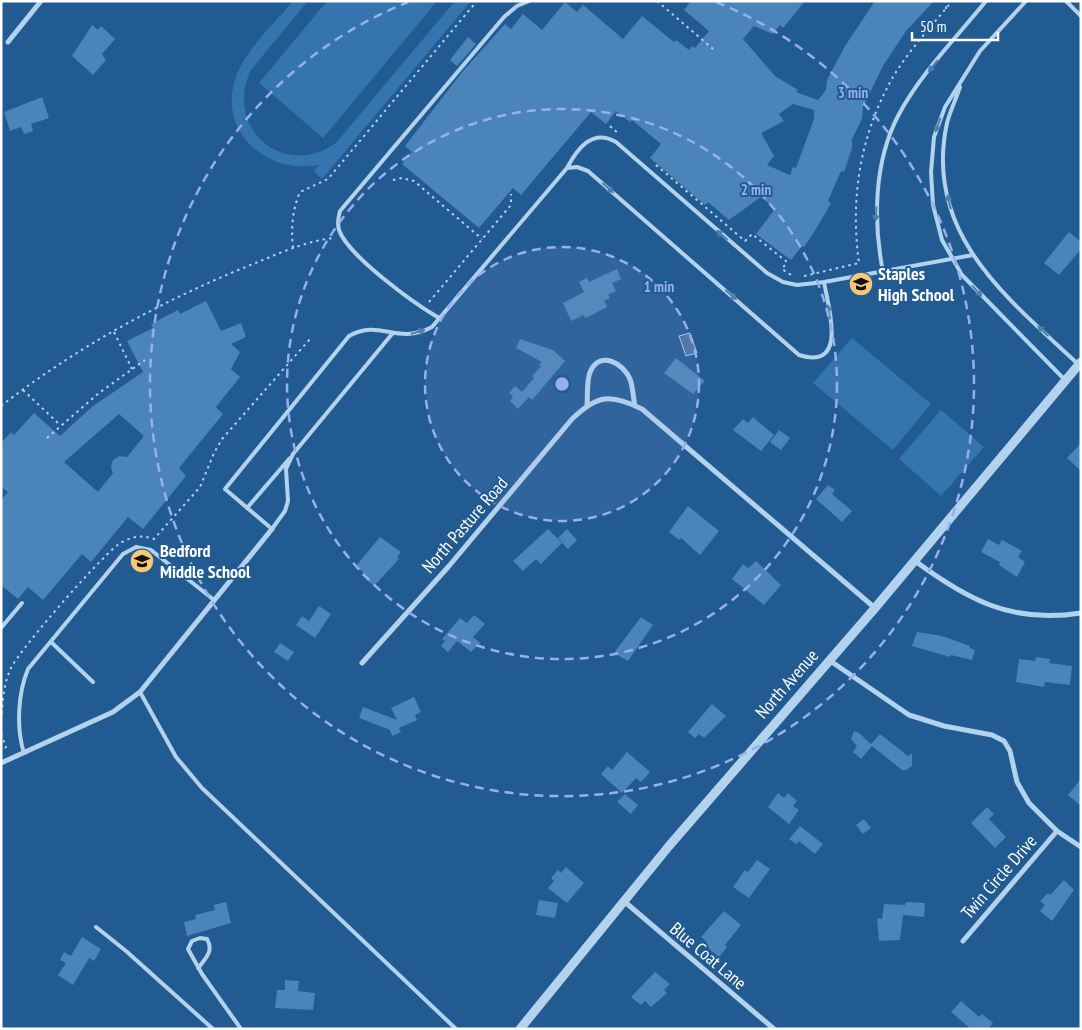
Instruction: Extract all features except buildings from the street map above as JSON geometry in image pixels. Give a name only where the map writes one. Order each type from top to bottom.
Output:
[{"type":"street","points":[[8,42],[41,1]]},
{"type":"street","points":[[635,406],[630,378],[621,367],[611,360],[604,359],[597,362],[590,371],[588,404],[598,400],[610,399],[624,401],[635,406],[642,409],[875,608]]},
{"type":"street","name":"North Avenue","points":[[520,1029],[669,846],[915,561],[1080,363]]},
{"type":"street","name":"North Pasture Road","points":[[362,663],[449,566],[572,419],[588,404]]},
{"type":"street","points":[[1,763],[113,712],[140,692],[272,529]]},
{"type":"street","points":[[915,561],[959,592],[994,608],[1046,616],[1081,613]]},
{"type":"street","name":"Twin Circle Drive","points":[[829,660],[909,715],[944,726],[992,735],[1004,741],[1010,751],[1017,782],[1029,803],[1057,832],[1081,847]]},
{"type":"street","name":"Twin Circle Drive","points":[[962,941],[1057,832]]},
{"type":"street","name":"Blue Coat Lane","points":[[625,902],[774,1029]]},
{"type":"lane","points":[[439,318],[426,311],[347,245],[337,221],[340,211],[504,17],[517,6],[529,1]]},
{"type":"lane","points":[[883,272],[876,220],[882,165],[898,116],[925,75],[986,1]]},
{"type":"lane","points":[[1026,1],[980,52],[945,107],[934,137],[931,172],[935,217],[942,240],[962,275],[990,306],[1065,380]]},
{"type":"lane","points":[[1066,1],[1081,16]]},
{"type":"lane","points":[[962,82],[948,123],[944,175],[953,217],[979,266],[1007,298],[1080,363]]},
{"type":"lane","points":[[293,454],[286,469],[288,501],[285,511],[272,529],[224,489],[349,336],[361,329],[375,328],[392,334],[421,333],[432,327],[567,168],[577,149],[598,136],[610,139],[767,273],[791,284],[824,282],[973,255]]},
{"type":"lane","points":[[567,168],[577,167],[588,171],[800,355],[810,359],[820,356],[830,349],[833,339],[824,282]]},
{"type":"lane","points":[[247,508],[392,334]]},
{"type":"lane","points":[[24,753],[19,738],[22,683],[28,669],[123,554],[136,547],[150,550],[214,600]]},
{"type":"lane","points":[[1,628],[22,603]]},
{"type":"lane","points":[[51,642],[93,682]]},
{"type":"lane","points":[[140,692],[176,757],[202,788],[456,1029]]},
{"type":"lane","points":[[96,927],[126,950],[213,1029]]},
{"type":"lane","points":[[198,968],[210,953],[211,945],[207,939],[200,938],[192,942],[188,949],[198,968],[241,1029]]},
{"type":"path","points":[[292,248],[291,227],[294,206],[300,192],[328,179],[477,1]]},
{"type":"path","points":[[946,1],[946,9]]},
{"type":"path","points":[[800,276],[858,263],[854,228],[856,190],[864,151],[879,107],[894,77],[952,1]]},
{"type":"path","points":[[659,2],[713,49]]},
{"type":"path","points":[[610,126],[625,139]]},
{"type":"path","points":[[655,164],[745,240],[752,234],[787,262],[782,269],[796,276]]},
{"type":"path","points":[[393,180],[402,178],[414,181],[482,239]]},
{"type":"path","points":[[426,311],[430,300],[512,205],[511,194]]},
{"type":"path","points":[[1,406],[38,378],[157,307],[223,276],[292,248],[342,236]]},
{"type":"path","points":[[114,332],[132,369]]},
{"type":"path","points":[[1,720],[6,682],[10,668],[17,657],[108,551],[134,537],[144,536],[154,539],[200,487],[222,439],[310,339]]},
{"type":"path","points":[[47,438],[99,393],[145,360]]},
{"type":"path","points":[[23,390],[60,425]]},
{"type":"path","points":[[1,734],[6,746],[1,750]]},
{"type":"shaded area","points":[[293,1],[308,1],[251,70],[244,91],[245,111],[252,128],[264,142],[279,151],[297,155],[316,153],[336,143],[455,1],[471,1],[322,179],[314,171],[319,165],[299,166],[280,163],[264,155],[250,144],[239,130],[233,113],[232,94],[237,74],[242,64],[255,45]]},
{"type":"shaded area","points":[[327,1],[437,1],[323,138],[259,83]]},
{"type":"shaded area","points":[[690,333],[697,353],[686,356],[679,336]]},
{"type":"shaded area","points":[[852,338],[931,404],[893,450],[813,383]]},
{"type":"shaded area","points":[[941,410],[984,447],[941,496],[899,459]]},
{"type":"place","name":"Staples High School","points":[[861,284]]},
{"type":"place","name":"Bedford Middle School","points":[[142,561]]}]
